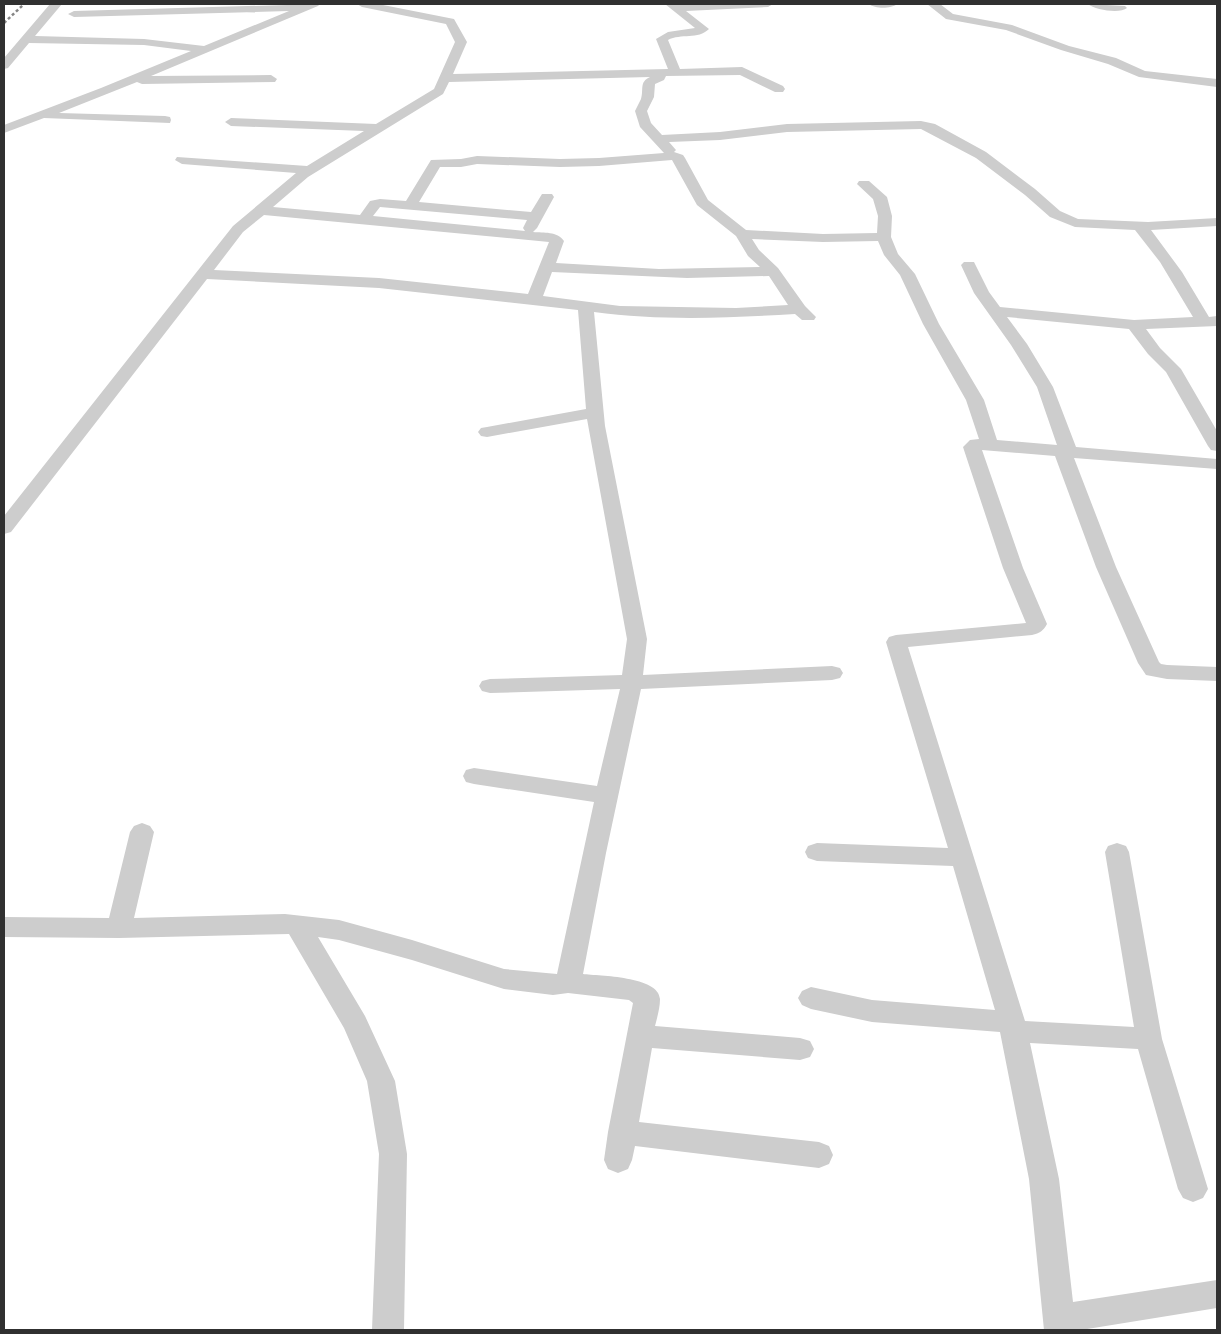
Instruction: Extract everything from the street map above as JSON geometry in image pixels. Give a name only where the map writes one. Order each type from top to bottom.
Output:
[{"type":"street","points":[[4,65],[12,53],[28,39],[31,31],[56,4]]},
{"type":"street","points":[[4,528],[238,229],[309,170],[439,91],[462,42],[450,21],[362,4]]},
{"type":"street","points":[[673,6],[768,4]]},
{"type":"street","points":[[874,4],[891,4]]},
{"type":"street","points":[[933,4],[950,17],[1008,28],[1065,48],[1112,61],[1143,74],[1217,83]]},
{"type":"street","points":[[1094,4],[1121,8]]},
{"type":"street","points":[[74,14],[310,6]]},
{"type":"street","points":[[4,129],[132,80],[310,6]]},
{"type":"street","points":[[673,6],[703,29],[695,32],[673,33],[662,39],[675,72]]},
{"type":"street","points":[[28,39],[144,42],[206,50]]},
{"type":"street","points":[[446,78],[742,71],[779,89]]},
{"type":"street","points":[[202,274],[379,283],[534,299],[620,311],[805,314],[773,271],[753,253],[742,234],[702,202],[678,158],[645,124],[641,111],[648,97],[647,89],[649,82],[660,77],[658,73]]},
{"type":"street","points":[[132,80],[271,80]]},
{"type":"street","points":[[42,116],[165,120]]},
{"type":"street","points":[[231,122],[380,128]]},
{"type":"street","points":[[660,138],[720,136],[787,128],[921,125],[930,127],[981,155],[1030,192],[1055,214],[1075,222],[1139,226],[1217,222]]},
{"type":"street","points":[[410,206],[436,163],[461,163],[477,160],[590,162],[674,156]]},
{"type":"street","points":[[182,160],[309,170]]},
{"type":"street","points":[[864,184],[880,197],[885,216],[884,238],[891,254],[907,274],[931,324],[975,400],[990,446]]},
{"type":"street","points":[[527,235],[547,197]]},
{"type":"street","points":[[363,221],[375,204],[536,217]]},
{"type":"street","points":[[260,210],[554,238],[557,241],[534,299]]},
{"type":"street","points":[[1139,226],[1154,242],[1211,322]]},
{"type":"street","points":[[742,234],[823,238],[884,238]]},
{"type":"street","points":[[969,265],[982,293],[1019,344],[1045,387],[1106,567],[1149,663],[1154,670],[1217,674]]},
{"type":"street","points":[[546,267],[664,275],[722,275],[773,271]]},
{"type":"street","points":[[568,983],[632,682],[637,639],[594,413],[586,306]]},
{"type":"street","points":[[995,311],[1134,325],[1211,322]]},
{"type":"street","points":[[1134,325],[1154,352],[1173,369],[1217,446]]},
{"type":"street","points":[[487,432],[594,413]]},
{"type":"street","points":[[1217,464],[976,444],[972,447],[1013,568],[1037,624],[1032,629],[896,642],[963,857],[1012,1026],[1044,1179],[1059,1325],[1217,1294]]},
{"type":"street","points":[[490,686],[832,673]]},
{"type":"street","points":[[474,776],[607,796]]},
{"type":"street","points":[[119,928],[142,832]]},
{"type":"street","points":[[817,852],[963,857]]},
{"type":"street","points":[[1117,852],[1149,1038],[1193,1188]]},
{"type":"street","points":[[297,926],[356,1024],[382,1081],[393,1154],[388,1330]]},
{"type":"street","points":[[4,927],[297,926],[339,930],[412,950],[504,979],[553,985],[568,983],[634,990],[647,998],[618,1160]]},
{"type":"street","points":[[811,998],[872,1011],[1149,1038]]},
{"type":"street","points":[[640,1036],[800,1049]]},
{"type":"street","points":[[622,1132],[819,1155]]},
{"type":"railway","points":[[4,23],[24,4]]}]
